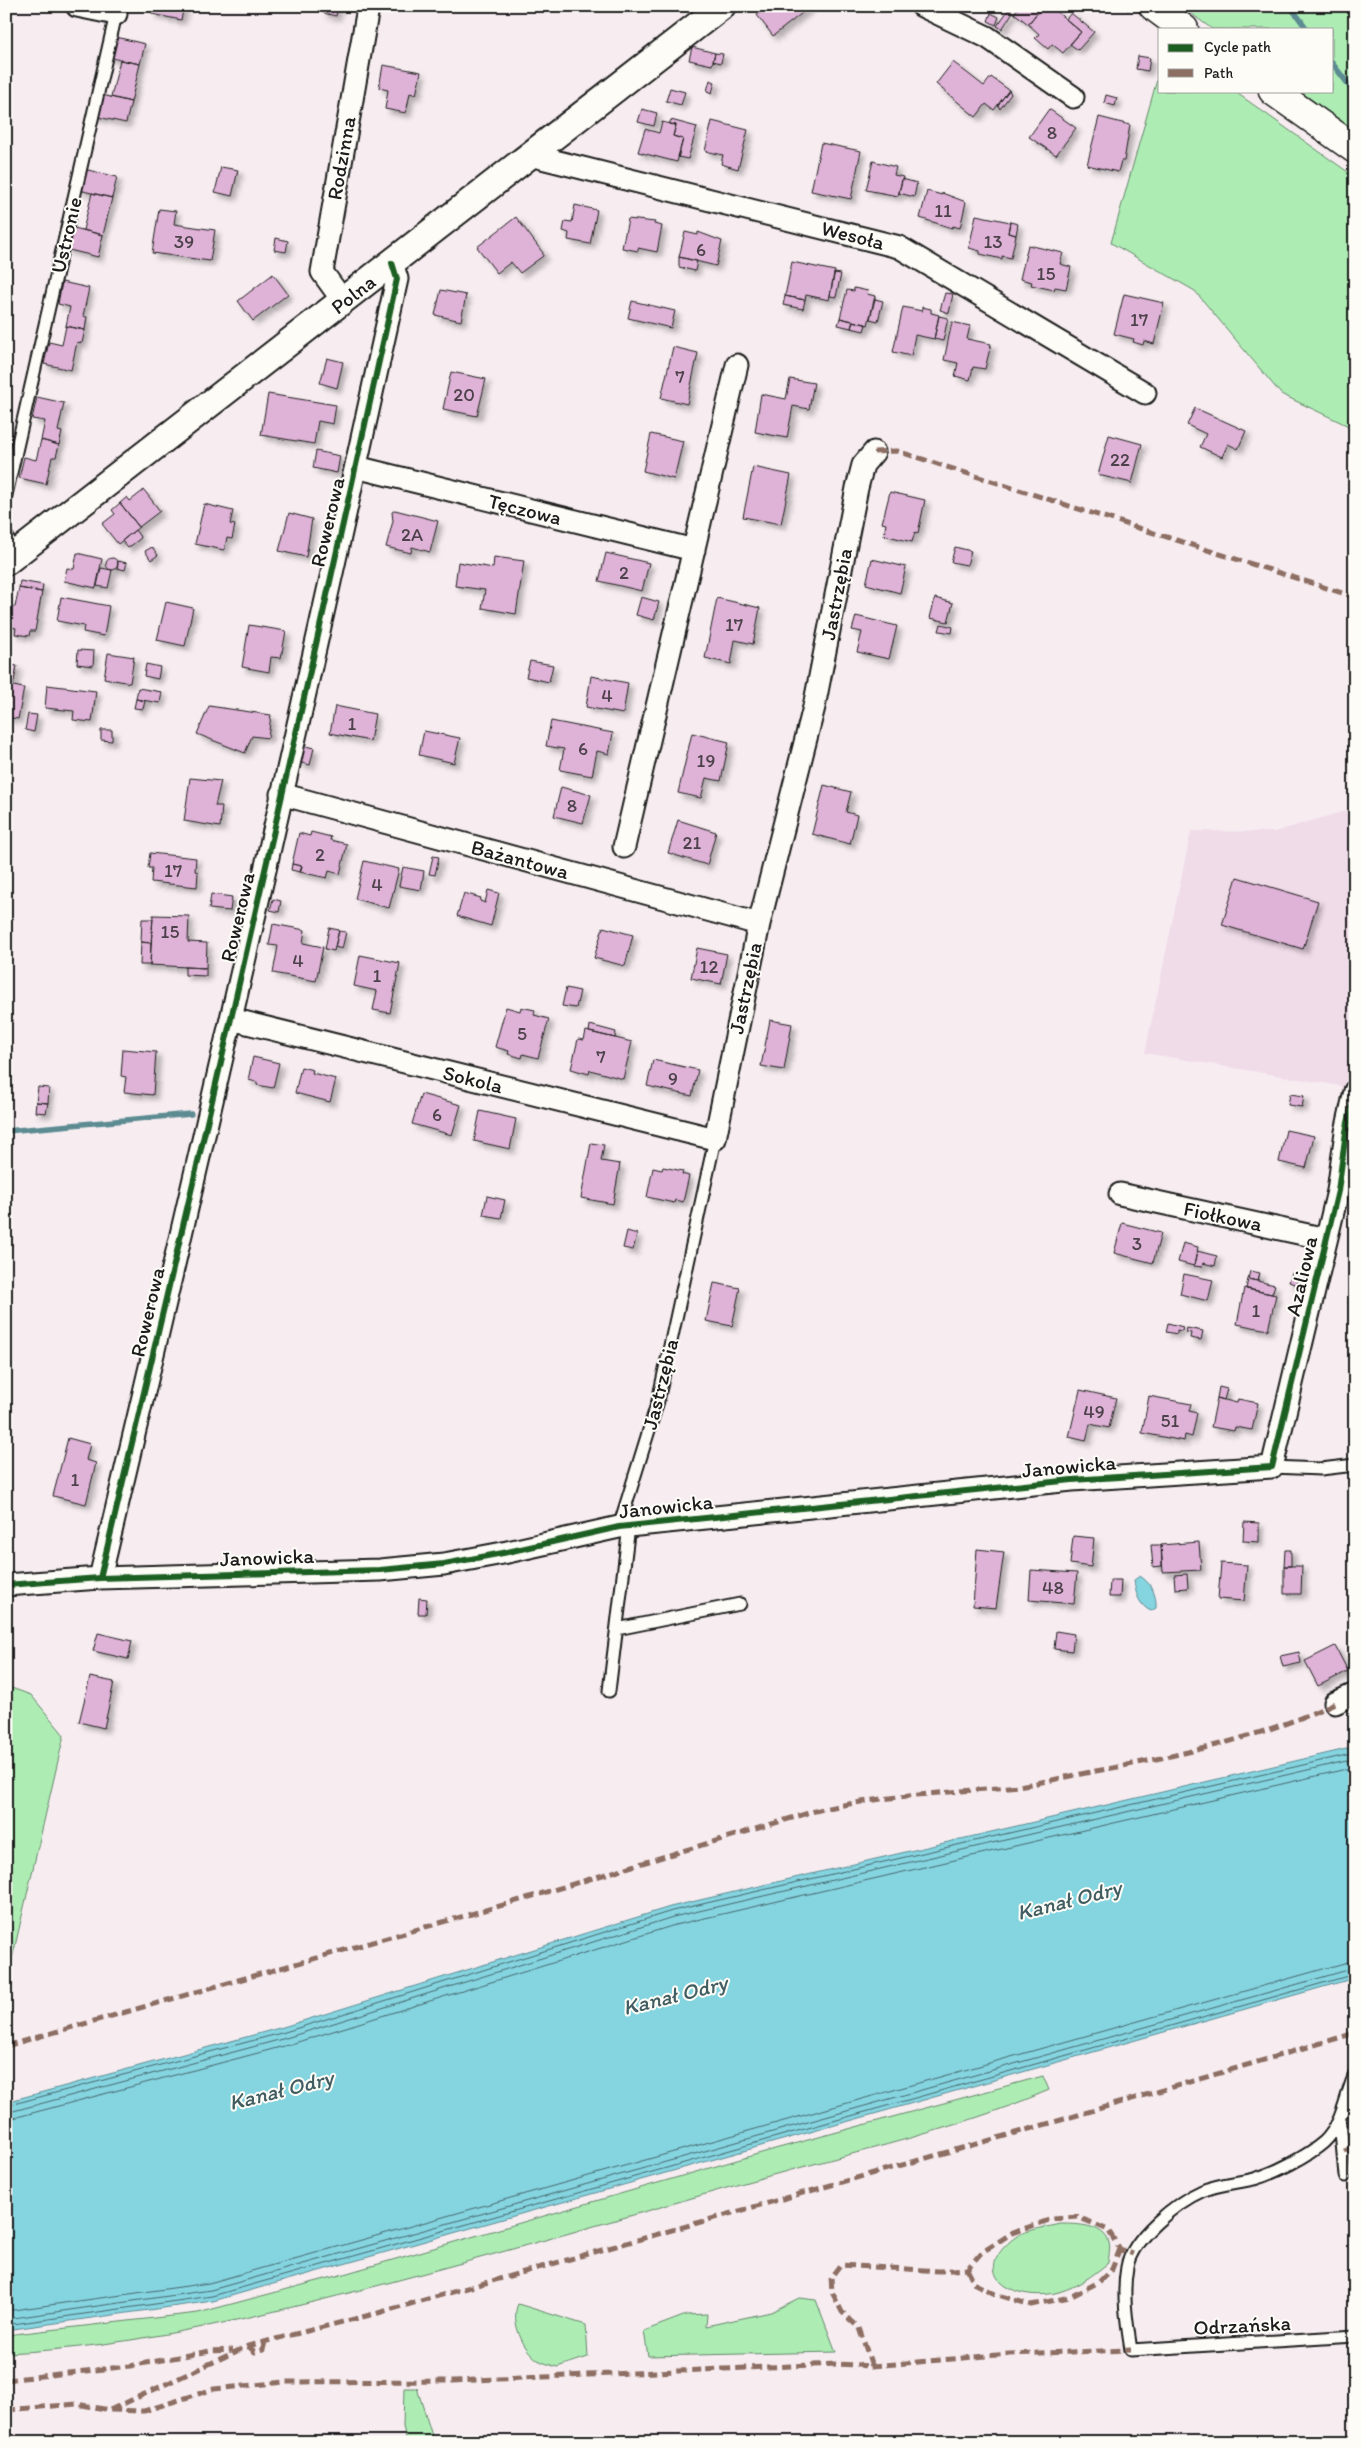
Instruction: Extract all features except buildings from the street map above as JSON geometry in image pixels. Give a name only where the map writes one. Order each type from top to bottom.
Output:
[{"type":"main road","points":[[1153,6],[1183,28]]},
{"type":"main road","points":[[1274,92],[1355,149]]},
{"type":"street","name":"Ustronie","points":[[76,6],[116,14]]},
{"type":"street","name":"Polna","points":[[10,551],[343,302],[722,6]]},
{"type":"street","points":[[922,6],[987,37],[1074,97]]},
{"type":"street","name":"Rodzinna","points":[[343,302],[322,272],[368,8]]},
{"type":"street","name":"Wesoła","points":[[530,155],[899,247],[1145,393]]},
{"type":"street","name":"Rowerowa","points":[[100,1578],[231,1019],[356,467],[397,280],[392,262]]},
{"type":"street","points":[[624,847],[736,365]]},
{"type":"street","name":"Jastrzębia","points":[[715,1139],[759,924],[814,707],[861,473],[863,465],[874,452]]},
{"type":"street","name":"Tęczowa","points":[[356,467],[694,550]]},
{"type":"street","name":"Bażantowa","points":[[281,794],[759,924]]},
{"type":"street","name":"Sokola","points":[[231,1019],[715,1139]]},
{"type":"street","name":"Azaliowa","points":[[1272,1467],[1338,1191],[1346,1132],[1355,1091]]},
{"type":"street","name":"Fiołkowa","points":[[1120,1194],[1326,1239]]},
{"type":"street","name":"Janowicka","points":[[6,1585],[100,1578],[370,1570],[426,1566],[503,1553],[624,1526],[1072,1480],[1272,1467]]},
{"type":"street","points":[[1335,1703],[1355,1694]]},
{"type":"lane","name":"Ustronie","points":[[6,495],[116,14]]},
{"type":"lane","name":"Jastrzębia","points":[[609,1691],[617,1630],[624,1526],[658,1401],[715,1139]]},
{"type":"lane","name":"Janowicka","points":[[1272,1467],[1321,1469],[1355,1465]]},
{"type":"lane","points":[[617,1630],[740,1604]]},
{"type":"lane","points":[[1345,2176],[1340,2120],[1355,2074]]},
{"type":"lane","name":"Odrzańska","points":[[1340,2120],[1324,2142],[1287,2166],[1257,2178],[1202,2191],[1171,2210],[1148,2230],[1127,2265],[1125,2300],[1131,2350],[1355,2336]]},
{"type":"shaded area","points":[[1355,808],[1355,1119],[1341,1086],[1145,1053],[1191,831],[1274,832]]},
{"type":"green space","points":[[1181,6],[1355,6],[1355,131],[1300,92],[1334,92],[1334,28],[1211,28]]},
{"type":"green space","points":[[1158,76],[1158,92],[1235,92],[1355,177],[1355,429],[1281,394],[1195,291],[1111,243]]},
{"type":"green space","points":[[6,1686],[31,1695],[64,1735],[6,1985]]},
{"type":"green space","points":[[1043,2076],[1049,2090],[1010,2106],[929,2133],[764,2177],[554,2238],[384,2284],[244,2318],[150,2337],[54,2350],[6,2353],[6,2335],[198,2313],[344,2274],[775,2149]]},
{"type":"green space","points":[[1061,2224],[1089,2226],[1102,2232],[1110,2245],[1108,2263],[1085,2280],[1059,2292],[1042,2295],[1026,2294],[1012,2290],[1002,2283],[995,2274],[995,2262],[1002,2250],[1017,2236],[1033,2230]]},
{"type":"green space","points":[[799,2298],[816,2300],[836,2352],[648,2356],[644,2331],[686,2315],[707,2314],[706,2326],[771,2312]]},
{"type":"green space","points":[[518,2304],[586,2325],[588,2357],[557,2367],[538,2360],[527,2349],[519,2335],[516,2319]]},
{"type":"green space","points":[[404,2388],[417,2388],[434,2442],[407,2442],[403,2427]]},
{"type":"water","points":[[1140,1576],[1147,1582],[1154,1594],[1156,1608],[1151,1611],[1143,1606],[1135,1589],[1134,1580]]},
{"type":"water","name":"Kanał Odry","points":[[1355,1747],[1355,1978],[213,2301],[6,2330],[6,2102],[283,2027],[670,1907]]},
{"type":"waterway","points":[[1290,6],[1306,28]]},
{"type":"waterway","points":[[1334,66],[1355,93]]},
{"type":"waterway","points":[[6,1131],[191,1114]]},
{"type":"marked path","points":[[874,452],[897,451],[1355,597]]},
{"type":"marked path","points":[[6,2046],[510,1903],[815,1811],[865,1801],[1018,1786],[1136,1763],[1252,1735],[1280,1726],[1335,1703]]},
{"type":"marked path","points":[[110,2410],[248,2346],[378,2313],[524,2272],[1061,2120],[1355,2033]]},
{"type":"marked path","points":[[1344,2151],[1355,2147]]},
{"type":"marked path","points":[[872,2366],[859,2328],[842,2312],[832,2292],[831,2277],[840,2265],[940,2271],[967,2269],[981,2253],[1012,2233],[1052,2219],[1078,2217],[1108,2230],[1120,2249],[1133,2254]]},
{"type":"marked path","points":[[967,2269],[975,2284],[995,2294],[1031,2305],[1070,2297],[1099,2282],[1112,2269],[1120,2249]]},
{"type":"marked path","points":[[248,2346],[255,2352],[263,2350],[265,2342]]},
{"type":"marked path","points":[[6,2380],[130,2366],[210,2351],[233,2350]]},
{"type":"marked path","points":[[6,2410],[77,2404],[110,2410],[144,2411],[214,2389],[283,2382],[453,2381],[836,2364],[872,2366],[1009,2354],[1131,2350]]},
{"type":"cycle path","points":[[100,1578],[214,1092],[361,442],[397,279],[392,263]]},
{"type":"cycle path","points":[[6,1585],[100,1578],[380,1570],[444,1564],[619,1527],[1072,1480],[1272,1467],[1338,1191],[1346,1132],[1355,1091]]}]
